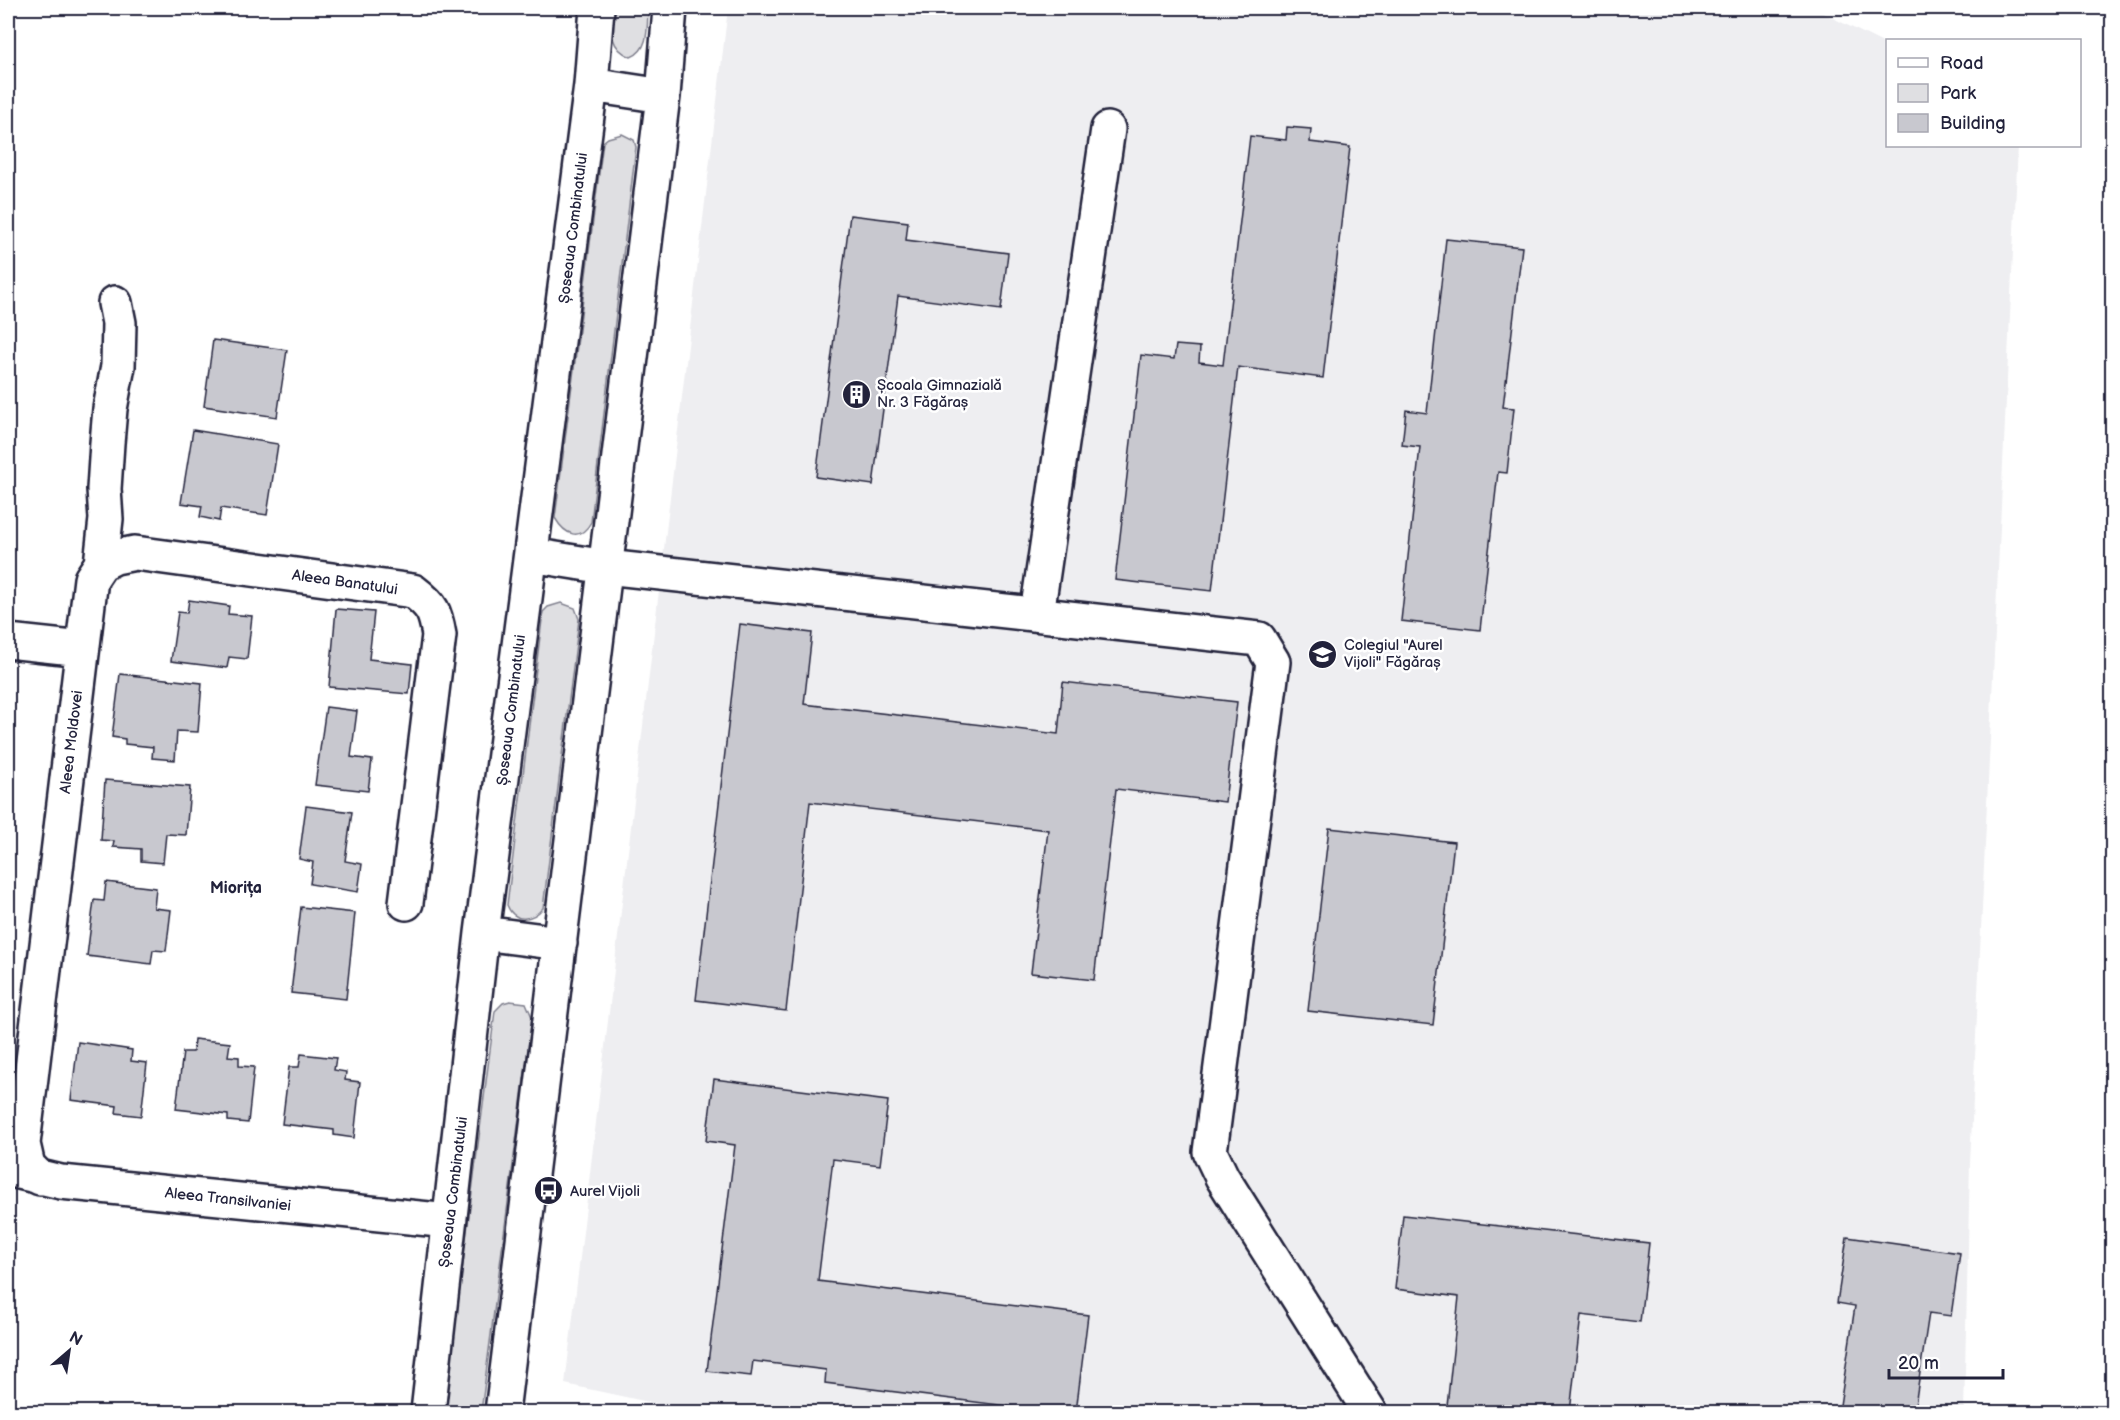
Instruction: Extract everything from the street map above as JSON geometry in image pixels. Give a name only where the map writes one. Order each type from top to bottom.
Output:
[{"type":"main road","name":"Șoseaua Combinatului","points":[[428,1413],[482,933],[591,85],[597,8]]},
{"type":"main road","points":[[502,1413],[663,96],[670,8]]},
{"type":"main road","points":[[591,85],[663,96]]},
{"type":"main road","points":[[1037,614],[1108,129]]},
{"type":"main road","name":"Aleea Moldovei","points":[[40,1178],[28,1166],[23,1144],[91,579],[101,564],[106,519],[104,489],[107,443],[110,409],[118,366],[118,323],[115,303]]},
{"type":"main road","name":"Aleea Banatului","points":[[101,564],[115,556],[135,553],[413,591],[426,601],[435,612],[439,635],[406,903]]},
{"type":"main road","points":[[531,555],[606,567],[1259,639],[1273,662],[1210,1152],[1222,1177],[1370,1413]]},
{"type":"main road","points":[[8,640],[82,649]]},
{"type":"main road","points":[[482,933],[560,942]]},
{"type":"main road","name":"Aleea Transilvaniei","points":[[8,1169],[61,1182],[449,1221]]},
{"type":"shaded area","name":"Colegiul \"Aurel Vijoli\" Făgăraș","points":[[728,8],[1813,8],[1886,44],[1886,147],[2018,147],[1970,1163],[1964,1412],[695,1412],[565,1384]]},
{"type":"green space","points":[[614,8],[648,8],[646,36],[642,49],[631,57],[623,53],[615,43],[612,30]]},
{"type":"green space","points":[[622,134],[634,140],[636,147],[591,522],[582,532],[573,534],[563,529],[555,518],[603,142]]},
{"type":"green space","points":[[561,603],[575,608],[579,619],[543,908],[534,916],[524,918],[514,915],[507,905],[543,612],[548,607]]},
{"type":"green space","points":[[510,1001],[526,1003],[532,1017],[481,1412],[444,1412],[495,1011],[503,1003]]},
{"type":"building","points":[[1287,127],[1311,129],[1310,142],[1350,147],[1323,378],[1238,367],[1212,591],[1115,580],[1141,355],[1174,359],[1176,345],[1200,347],[1199,362],[1223,365],[1250,136],[1286,140]]},
{"type":"building","name":"Școala Gimnazială Nr. 3 Făgăraș","points":[[850,215],[908,222],[906,240],[1008,253],[1001,310],[898,296],[873,485],[816,477]]},
{"type":"building","points":[[1446,239],[1522,247],[1503,407],[1514,408],[1507,473],[1498,472],[1480,630],[1401,621],[1420,447],[1402,445],[1406,410],[1427,413]]},
{"type":"building","points":[[213,340],[287,350],[277,417],[204,406]]},
{"type":"building","points":[[193,430],[278,444],[267,515],[221,508],[219,521],[200,517],[202,506],[181,503]]},
{"type":"building","points":[[189,600],[229,606],[228,614],[252,616],[247,659],[229,657],[227,668],[171,661],[178,612],[187,613]]},
{"type":"building","points":[[336,609],[374,612],[369,659],[412,664],[409,694],[329,687]]},
{"type":"building","points":[[740,624],[812,633],[804,704],[1058,734],[1063,682],[1237,702],[1225,802],[1116,789],[1094,980],[1031,973],[1048,830],[810,802],[786,1011],[696,1000]]},
{"type":"building","points":[[120,674],[202,683],[198,732],[177,731],[175,760],[152,758],[153,747],[125,744],[125,739],[112,737]]},
{"type":"building","points":[[326,707],[357,711],[351,757],[372,760],[368,791],[315,785]]},
{"type":"building","points":[[105,780],[190,787],[186,835],[166,834],[163,863],[141,861],[141,849],[113,847],[114,841],[101,840]]},
{"type":"building","points":[[306,806],[352,812],[345,861],[362,864],[358,892],[310,884],[313,862],[299,859]]},
{"type":"building","points":[[1329,828],[1454,842],[1433,1025],[1308,1011]]},
{"type":"building","points":[[106,882],[156,888],[154,908],[171,910],[166,951],[153,950],[151,964],[87,956],[94,900],[104,901]]},
{"type":"building","points":[[301,907],[355,913],[346,999],[291,993]]},
{"type":"building","points":[[194,1039],[230,1043],[228,1056],[239,1057],[239,1066],[254,1067],[248,1123],[228,1121],[228,1115],[176,1109],[183,1052],[193,1052]]},
{"type":"building","points":[[78,1042],[132,1050],[131,1061],[147,1063],[141,1116],[116,1113],[117,1106],[71,1100]]},
{"type":"building","points":[[301,1054],[336,1058],[334,1070],[346,1072],[345,1080],[360,1082],[354,1138],[334,1135],[334,1130],[282,1124],[289,1067],[299,1067]]},
{"type":"building","points":[[714,1079],[888,1101],[880,1165],[833,1159],[818,1281],[1088,1315],[1076,1412],[1054,1412],[825,1383],[826,1370],[753,1361],[751,1376],[707,1371],[735,1145],[706,1141]]},
{"type":"building","points":[[1403,1215],[1649,1243],[1640,1322],[1581,1315],[1570,1412],[1466,1412],[1467,1409],[1447,1406],[1459,1297],[1395,1289]]},
{"type":"building","points":[[1847,1237],[1960,1253],[1951,1316],[1929,1313],[1914,1412],[1839,1412],[1855,1306],[1837,1303]]},
{"type":"place","name":"Școala Gimnazială Nr. 3 Făgăraș","points":[[856,394]]},
{"type":"place","name":"Colegiul \"Aurel Vijoli\" Făgăraș","points":[[1323,654]]},
{"type":"place","name":"Aurel Vijoli","points":[[549,1191]]},
{"type":"district","name":"Miorița","points":[[236,887]]}]
